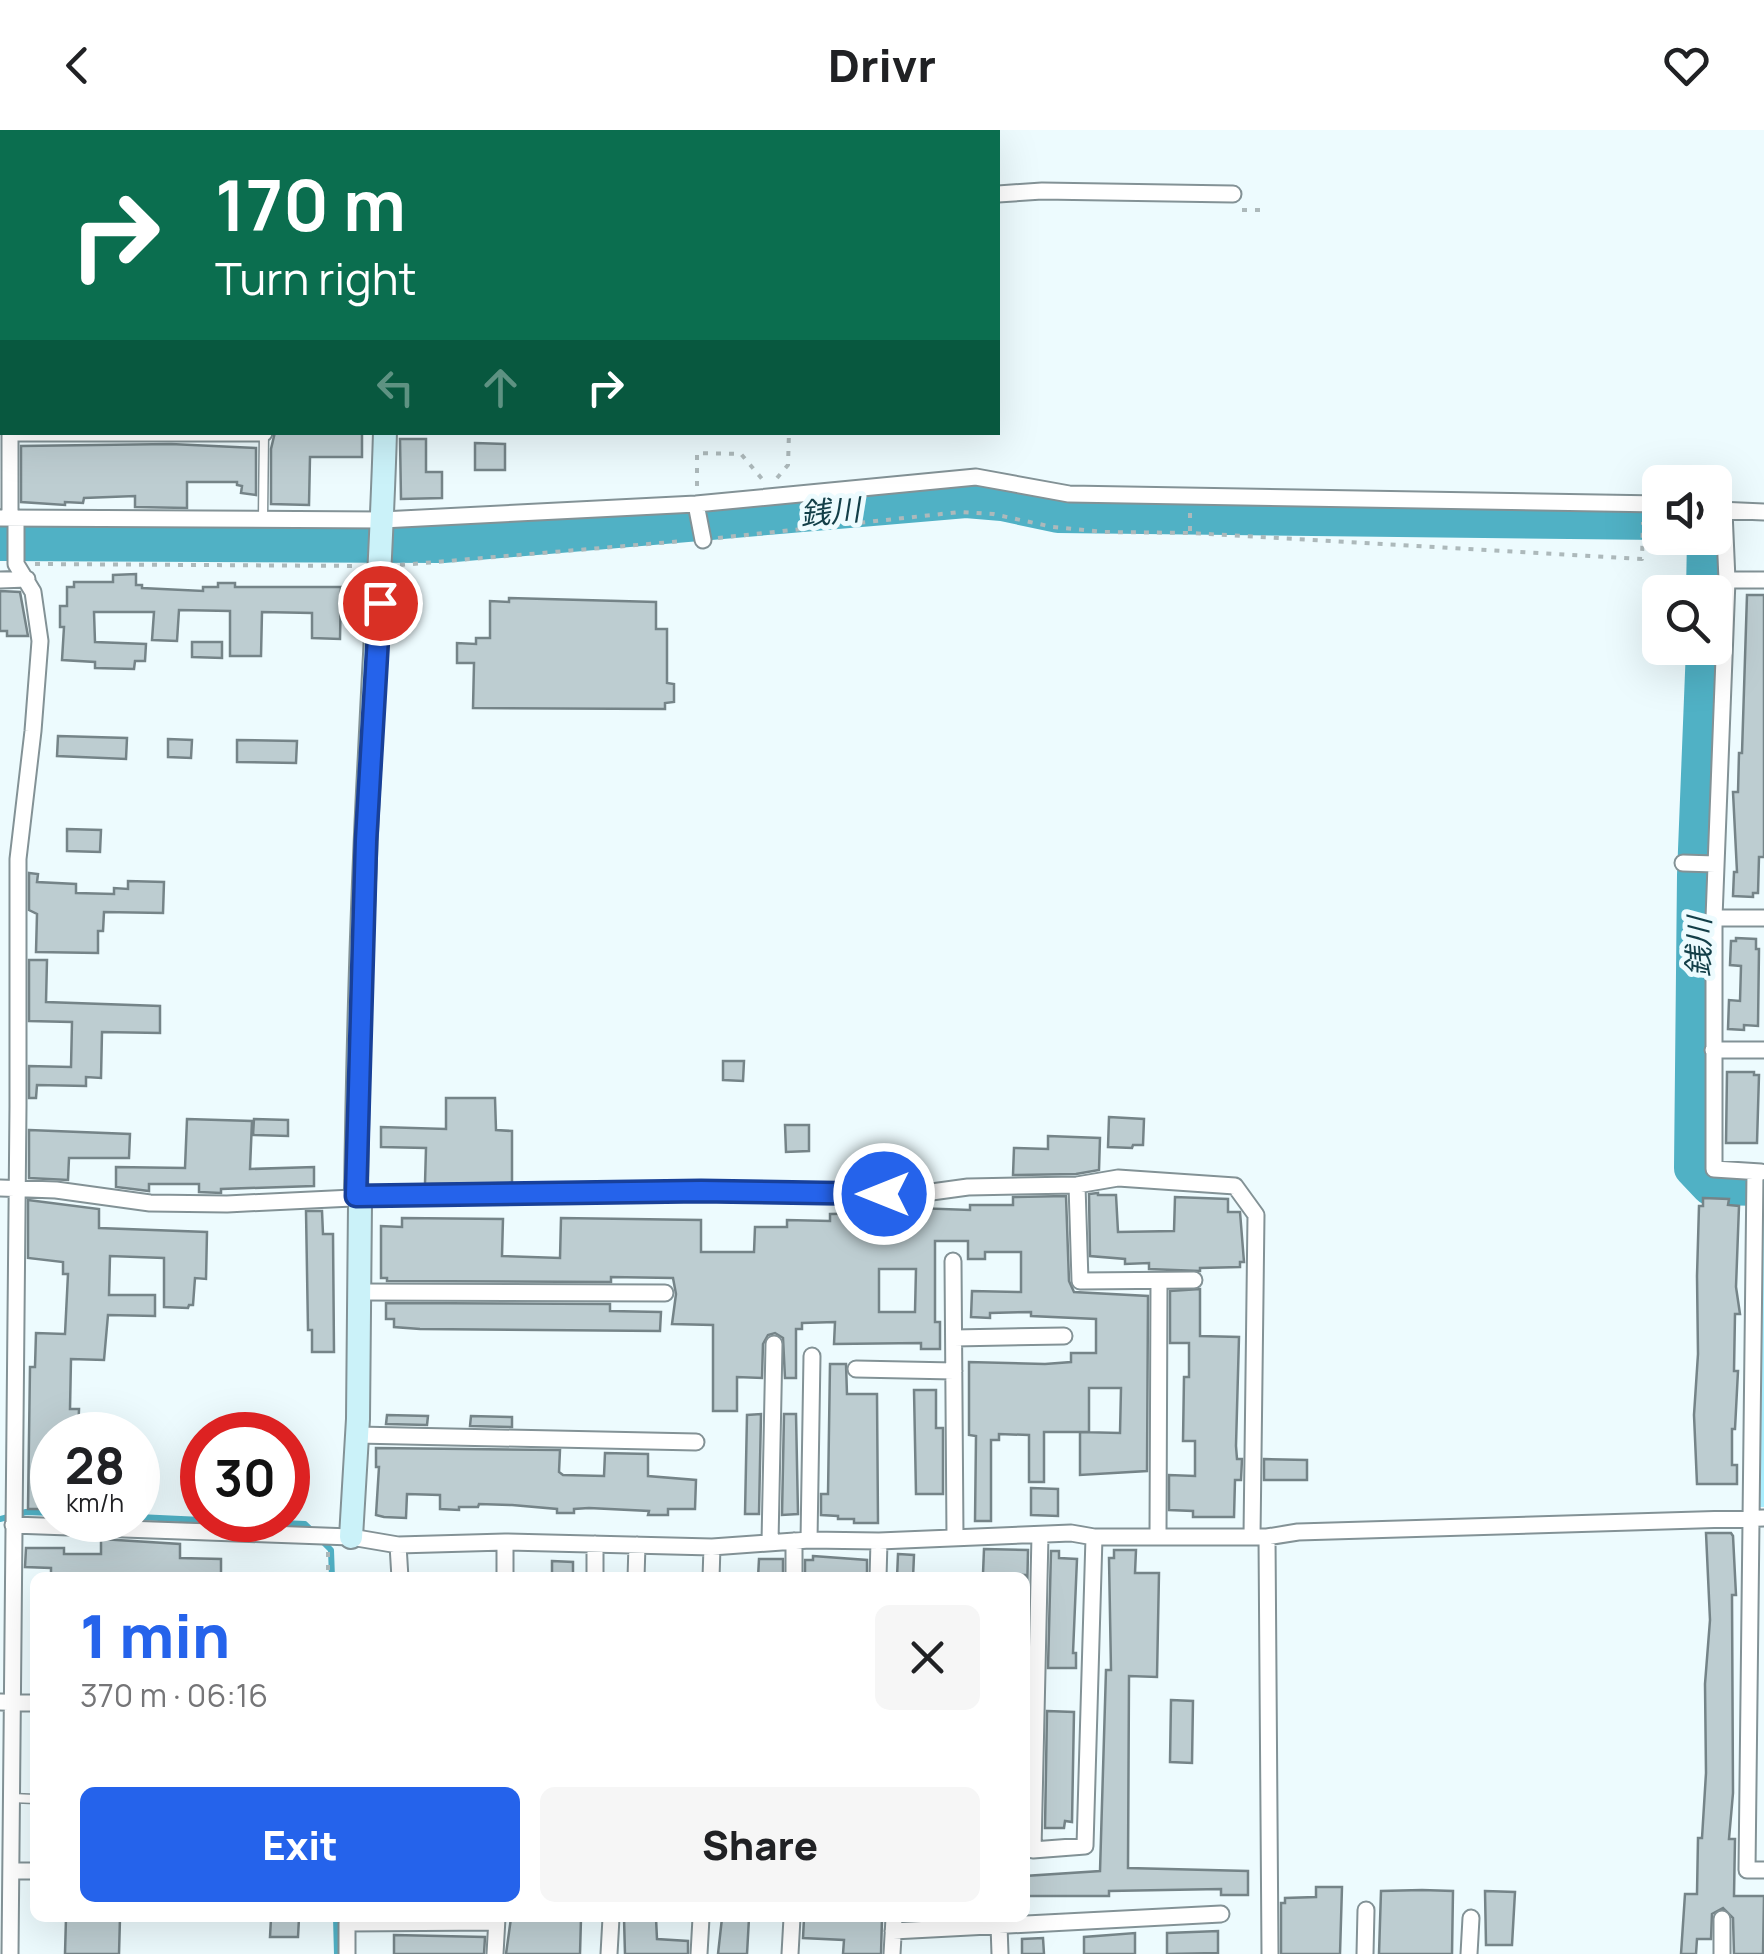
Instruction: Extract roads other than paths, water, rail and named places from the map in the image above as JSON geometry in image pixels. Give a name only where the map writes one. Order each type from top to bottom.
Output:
[{"type":"street","points":[[1000,194],[1233,194]]},
{"type":"street","points":[[10,435],[10,520],[15,557],[33,592],[40,642],[34,731],[18,859],[18,1189],[6,1702],[12,1798],[12,1871],[6,1912],[10,1954]]},
{"type":"street","points":[[339,1537],[356,1435],[360,1204],[356,1196],[366,841],[385,435]]},
{"type":"street","points":[[10,520],[382,523],[697,507],[976,477],[1069,494],[1642,504]]},
{"type":"street","points":[[697,507],[703,538]]},
{"type":"street","points":[[1732,511],[1764,512]]},
{"type":"street","points":[[0,580],[27,580]]},
{"type":"street","points":[[1732,580],[1764,580]]},
{"type":"street","points":[[1724,665],[1714,918],[1714,1169],[1757,1180],[1758,1518],[1747,1870],[1764,1870]]},
{"type":"street","points":[[1683,863],[1716,864]]},
{"type":"street","points":[[1714,918],[1764,918]]},
{"type":"street","points":[[1713,1050],[1764,1050]]},
{"type":"street","points":[[0,1188],[56,1190],[150,1203],[227,1204],[356,1196],[701,1191],[917,1194],[968,1188],[1078,1185],[1118,1178],[1235,1186],[1256,1215],[1270,1954]]},
{"type":"street","points":[[1078,1185],[1080,1281],[1194,1280]]},
{"type":"street","points":[[953,1261],[955,1538]]},
{"type":"street","points":[[1158,1535],[1159,1280]]},
{"type":"street","points":[[360,1292],[665,1293]]},
{"type":"street","points":[[954,1338],[1064,1336]]},
{"type":"street","points":[[770,1542],[774,1344]]},
{"type":"street","points":[[795,1572],[802,1540],[812,1356]]},
{"type":"street","points":[[856,1370],[954,1372]]},
{"type":"street","points":[[356,1435],[696,1442]]},
{"type":"street","points":[[13,1525],[339,1537],[398,1545],[505,1542],[712,1547],[802,1540],[879,1541],[1071,1533],[1094,1537],[1260,1536],[1758,1518]]},
{"type":"street","points":[[1040,1535],[1033,1850],[1084,1846],[1094,1537]]},
{"type":"street","points":[[878,1572],[879,1541]]},
{"type":"street","points":[[505,1542],[505,1572]]},
{"type":"street","points":[[595,1572],[596,1544]]},
{"type":"street","points":[[398,1545],[400,1572]]},
{"type":"street","points":[[636,1572],[637,1545]]},
{"type":"street","points":[[711,1572],[712,1547]]},
{"type":"street","points":[[12,1871],[30,1872]]},
{"type":"street","points":[[1365,1954],[1366,1910]]},
{"type":"street","points":[[892,1954],[894,1924],[998,1925],[1220,1914]]},
{"type":"street","points":[[1469,1954],[1471,1918]]},
{"type":"street","points":[[1722,1919],[1722,1954]]},
{"type":"street","points":[[347,1954],[347,1923],[397,1922]]},
{"type":"street","points":[[495,1954],[497,1922]]},
{"type":"street","points":[[609,1954],[611,1922]]},
{"type":"street","points":[[699,1954],[701,1922]]},
{"type":"street","points":[[790,1954],[792,1922]]},
{"type":"street","points":[[998,1925],[1000,1954]]},
{"type":"lane","points":[[262,521],[264,435]]},
{"type":"lane","points":[[12,1798],[30,1799]]},
{"type":"waterway","name":"銭川","points":[[0,542],[443,544],[966,499],[1058,514],[1642,521]]},
{"type":"waterway","name":"銭川","points":[[1705,575],[1706,555]]},
{"type":"waterway","name":"銭川","points":[[1704,665],[1696,875],[1693,1168],[1710,1186],[1764,1187]]},
{"type":"waterway","points":[[0,1519],[30,1512]]},
{"type":"waterway","points":[[160,1518],[180,1519]]},
{"type":"waterway","points":[[310,1529],[331,1550],[332,1572]]},
{"type":"waterway","points":[[336,1922],[337,1954]]}]
